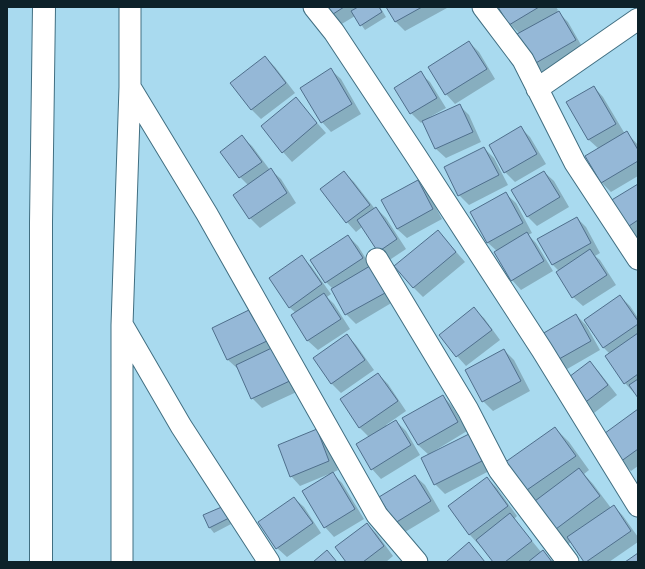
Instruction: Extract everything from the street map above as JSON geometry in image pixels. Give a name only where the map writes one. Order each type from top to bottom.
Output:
[{"type":"highway","points":[[41,562],[41,222],[44,7]]},
{"type":"street","points":[[122,562],[122,325],[130,88],[130,7]]},
{"type":"street","points":[[314,7],[334,32],[421,163],[542,350],[638,506]]},
{"type":"street","points":[[484,7],[523,60],[576,163],[638,259]]},
{"type":"street","points":[[537,89],[638,19]]},
{"type":"street","points":[[130,88],[207,214],[377,515],[417,562]]},
{"type":"street","points":[[377,259],[468,410],[499,470],[568,562]]},
{"type":"street","points":[[122,325],[181,426],[269,562]]},
{"type":"building","points":[[324,7],[344,7],[330,16]]},
{"type":"building","points":[[358,7],[379,7],[382,12],[360,26],[351,11]]},
{"type":"building","points":[[386,7],[422,7],[395,22]]},
{"type":"building","points":[[498,7],[539,7],[509,25]]},
{"type":"building","points":[[559,11],[576,40],[534,64],[517,34]]},
{"type":"building","points":[[469,41],[487,69],[445,95],[428,67]]},
{"type":"building","points":[[265,56],[286,83],[251,110],[230,83]]},
{"type":"building","points":[[331,68],[352,104],[321,123],[300,88]]},
{"type":"building","points":[[421,71],[437,98],[410,114],[394,88]]},
{"type":"building","points":[[594,86],[616,124],[588,140],[566,102]]},
{"type":"building","points":[[296,97],[317,123],[282,153],[261,126]]},
{"type":"building","points":[[460,104],[473,132],[435,149],[422,121]]},
{"type":"building","points":[[521,126],[537,154],[504,173],[489,145]]},
{"type":"building","points":[[627,131],[638,150],[638,161],[601,183],[585,156]]},
{"type":"building","points":[[242,135],[262,162],[239,178],[220,152]]},
{"type":"building","points":[[484,147],[499,175],[458,196],[444,167]]},
{"type":"building","points":[[271,168],[287,193],[249,219],[233,195]]},
{"type":"building","points":[[344,171],[370,205],[346,223],[320,189]]},
{"type":"building","points":[[544,171],[560,197],[527,217],[511,190]]},
{"type":"building","points":[[418,180],[433,209],[397,229],[381,200]]},
{"type":"building","points":[[638,184],[638,220],[626,228],[610,201]]},
{"type":"building","points":[[506,192],[523,223],[487,243],[470,212]]},
{"type":"building","points":[[376,207],[397,239],[378,252],[357,220]]},
{"type":"building","points":[[577,217],[591,243],[552,265],[537,239]]},
{"type":"building","points":[[438,230],[456,252],[413,288],[394,266]]},
{"type":"building","points":[[527,232],[544,261],[511,281],[494,252]]},
{"type":"building","points":[[348,235],[363,258],[325,283],[310,260]]},
{"type":"building","points":[[590,249],[607,275],[572,298],[556,272]]},
{"type":"building","points":[[302,255],[322,284],[289,308],[269,278]]},
{"type":"building","points":[[370,266],[385,293],[345,315],[331,289]]},
{"type":"building","points":[[324,293],[341,319],[307,341],[291,315]]},
{"type":"building","points":[[620,295],[638,321],[638,324],[603,348],[584,320]]},
{"type":"building","points":[[474,307],[492,330],[456,357],[439,335]]},
{"type":"building","points":[[253,308],[269,340],[227,360],[212,328]]},
{"type":"building","points":[[576,314],[591,341],[552,363],[537,337]]},
{"type":"building","points":[[638,333],[638,374],[624,384],[605,356]]},
{"type":"building","points":[[347,334],[365,360],[331,384],[313,358]]},
{"type":"building","points":[[278,345],[294,379],[251,399],[236,365]]},
{"type":"building","points":[[504,349],[521,381],[482,402],[465,370]]},
{"type":"building","points":[[590,361],[608,385],[583,404],[565,380]]},
{"type":"building","points":[[378,373],[398,401],[359,428],[340,399]]},
{"type":"building","points":[[638,379],[638,398],[629,385]]},
{"type":"building","points":[[443,395],[458,422],[418,445],[402,418]]},
{"type":"building","points":[[638,409],[638,449],[620,462],[601,436]]},
{"type":"building","points":[[396,420],[411,445],[371,470],[356,444]]},
{"type":"building","points":[[555,427],[576,456],[524,492],[504,463]]},
{"type":"building","points":[[317,429],[329,461],[290,477],[278,445]]},
{"type":"building","points":[[469,434],[482,461],[434,485],[421,458]]},
{"type":"building","points":[[579,468],[600,496],[552,532],[531,504]]},
{"type":"building","points":[[333,472],[355,509],[324,528],[302,491]]},
{"type":"building","points":[[415,475],[431,501],[395,523],[379,497]]},
{"type":"building","points":[[487,477],[508,506],[469,535],[448,506]]},
{"type":"building","points":[[294,497],[313,523],[276,549],[258,522]]},
{"type":"building","points":[[614,505],[631,531],[584,562],[567,537]]},
{"type":"building","points":[[224,506],[229,518],[209,528],[203,515]]},
{"type":"building","points":[[510,513],[532,541],[505,562],[493,562],[476,540]]},
{"type":"building","points":[[367,523],[384,546],[363,562],[346,562],[335,547]]},
{"type":"building","points":[[469,542],[485,562],[446,562]]},
{"type":"building","points":[[327,550],[337,562],[313,562]]},
{"type":"building","points":[[543,550],[552,562],[528,562]]},
{"type":"building","points":[[638,553],[638,562],[625,562]]}]
